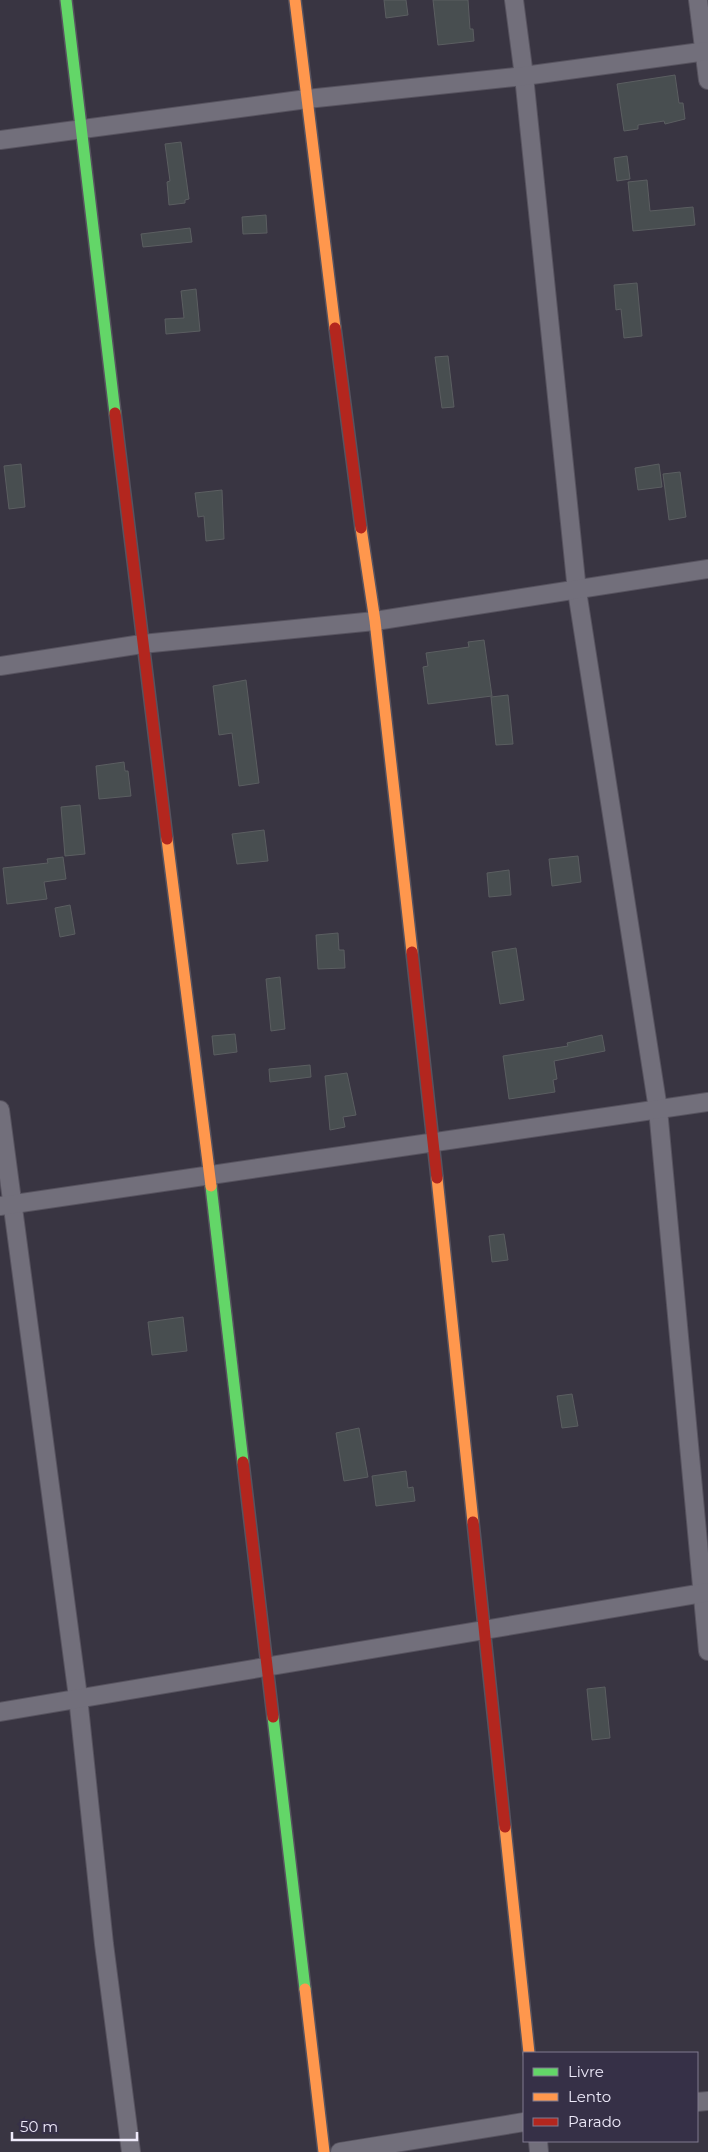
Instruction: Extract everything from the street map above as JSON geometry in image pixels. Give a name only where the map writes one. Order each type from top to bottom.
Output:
[{"type":"street","points":[[66,0],[83,129],[142,644],[210,1175],[324,2152]]},
{"type":"street","points":[[295,0],[349,444],[375,621],[529,2052]]},
{"type":"street","points":[[514,0],[524,76],[577,591],[658,1109],[705,1592],[708,1651]]},
{"type":"street","points":[[698,0],[706,51],[708,80]]},
{"type":"street","points":[[0,140],[307,99],[524,76],[706,51]]},
{"type":"street","points":[[0,666],[142,644],[375,621],[577,591],[708,569]]},
{"type":"street","points":[[6,1206],[708,1102]]},
{"type":"street","points":[[0,1110],[6,1206],[78,1697],[104,1944],[131,2152]]},
{"type":"street","points":[[0,1712],[78,1697],[268,1668],[705,1592]]},
{"type":"street","points":[[340,2152],[523,2122]]},
{"type":"building","points":[[384,0],[406,0],[408,15],[386,18]]},
{"type":"building","points":[[433,0],[468,0],[470,29],[473,29],[474,41],[438,45]]},
{"type":"building","points":[[675,75],[679,103],[683,103],[685,119],[665,124],[664,121],[638,125],[638,129],[624,131],[617,84]]},
{"type":"building","points":[[181,142],[189,199],[185,200],[185,203],[169,205],[167,182],[170,181],[165,144]]},
{"type":"building","points":[[627,156],[630,179],[617,181],[614,158]]},
{"type":"building","points":[[647,180],[650,211],[693,207],[695,225],[633,231],[628,182]]},
{"type":"building","points":[[266,215],[267,233],[243,234],[242,217]]},
{"type":"building","points":[[190,228],[192,242],[143,247],[141,234]]},
{"type":"building","points":[[637,283],[642,336],[624,338],[621,309],[616,310],[614,285]]},
{"type":"building","points":[[196,289],[200,331],[166,334],[165,319],[184,318],[181,291]]},
{"type":"building","points":[[448,356],[454,407],[442,408],[435,357]]},
{"type":"building","points":[[21,464],[25,507],[9,509],[4,466]]},
{"type":"building","points":[[659,464],[662,487],[638,490],[635,468]]},
{"type":"building","points":[[680,472],[686,517],[669,520],[663,474]]},
{"type":"building","points":[[222,490],[224,539],[206,541],[204,516],[198,517],[195,493]]},
{"type":"building","points":[[484,640],[492,696],[428,704],[423,667],[428,666],[426,653],[469,647],[468,642]]},
{"type":"building","points":[[246,680],[259,783],[239,786],[232,733],[219,735],[213,686]]},
{"type":"building","points":[[508,695],[513,744],[496,745],[491,697]]},
{"type":"building","points":[[124,762],[125,771],[128,771],[131,796],[99,799],[96,766]]},
{"type":"building","points":[[80,805],[85,854],[65,856],[61,807]]},
{"type":"building","points":[[264,830],[268,861],[237,864],[232,834]]},
{"type":"building","points":[[578,856],[581,882],[552,886],[549,859]]},
{"type":"building","points":[[63,857],[66,879],[44,882],[47,899],[7,904],[3,868],[48,863],[47,859]]},
{"type":"building","points":[[509,870],[511,895],[489,897],[487,873]]},
{"type":"building","points":[[70,905],[75,934],[60,937],[55,908]]},
{"type":"building","points":[[338,933],[339,950],[344,950],[345,968],[318,969],[316,935]]},
{"type":"building","points":[[516,948],[524,1000],[500,1004],[492,952]]},
{"type":"building","points":[[280,977],[285,1029],[271,1031],[266,979]]},
{"type":"building","points":[[235,1034],[237,1052],[214,1055],[212,1036]]},
{"type":"building","points":[[602,1035],[605,1051],[554,1061],[557,1079],[553,1080],[555,1092],[509,1099],[503,1056],[568,1046],[567,1043]]},
{"type":"building","points":[[310,1065],[311,1077],[270,1082],[269,1069]]},
{"type":"building","points":[[347,1073],[356,1115],[343,1117],[345,1127],[330,1130],[325,1076]]},
{"type":"building","points":[[504,1234],[508,1260],[492,1262],[489,1236]]},
{"type":"building","points":[[183,1317],[187,1351],[152,1355],[148,1322]]},
{"type":"building","points":[[572,1394],[578,1426],[562,1428],[557,1396]]},
{"type":"building","points":[[359,1428],[368,1477],[344,1481],[336,1433]]},
{"type":"building","points":[[406,1471],[408,1488],[413,1487],[415,1501],[376,1506],[372,1476]]},
{"type":"building","points":[[605,1687],[610,1738],[592,1740],[587,1689]]},
{"type":"traffic: fast","points":[[66,0],[115,413]]},
{"type":"traffic: fast","points":[[211,1186],[243,1462]]},
{"type":"traffic: fast","points":[[273,1717],[305,1989]]},
{"type":"traffic: slow","points":[[295,0],[335,328]]},
{"type":"traffic: slow","points":[[361,528],[375,621],[412,952]]},
{"type":"traffic: slow","points":[[167,839],[211,1186]]},
{"type":"traffic: slow","points":[[437,1178],[473,1522]]},
{"type":"traffic: slow","points":[[505,1827],[529,2052]]},
{"type":"traffic: slow","points":[[305,1989],[324,2152]]},
{"type":"traffic: jam","points":[[335,328],[361,528]]},
{"type":"traffic: jam","points":[[115,413],[167,839]]},
{"type":"traffic: jam","points":[[412,952],[437,1178]]},
{"type":"traffic: jam","points":[[243,1462],[273,1717]]},
{"type":"traffic: jam","points":[[473,1522],[505,1827]]}]
